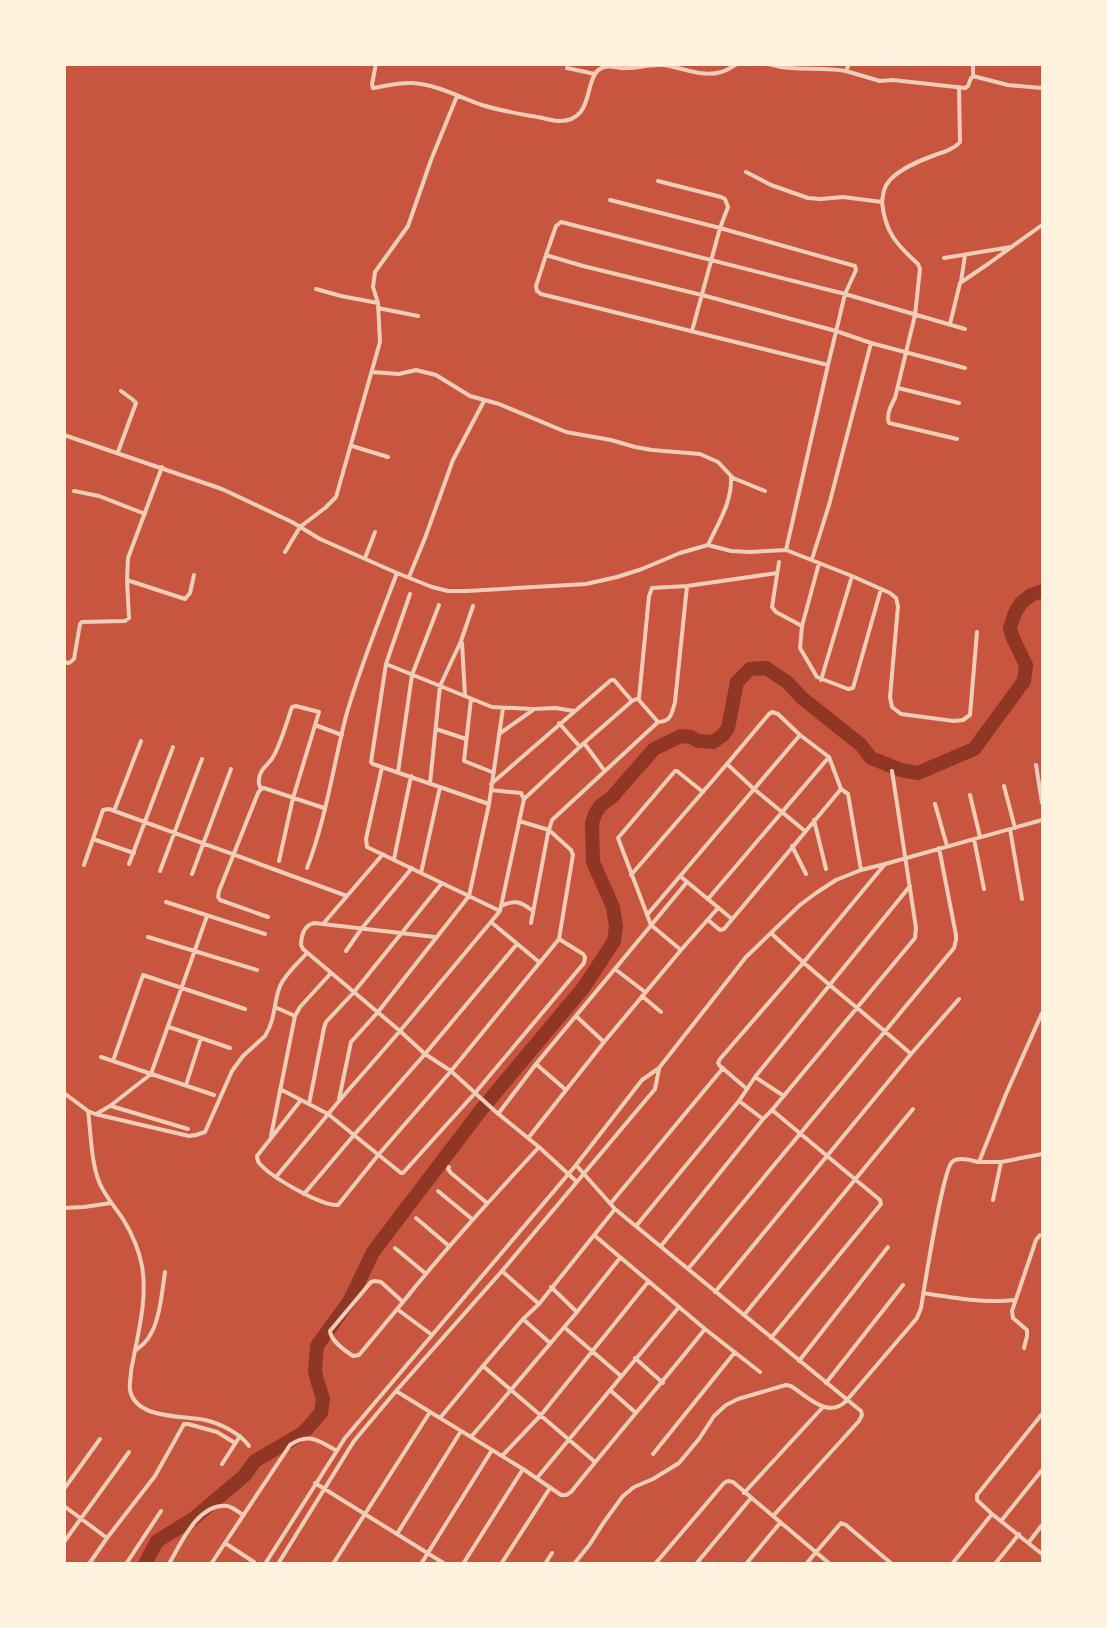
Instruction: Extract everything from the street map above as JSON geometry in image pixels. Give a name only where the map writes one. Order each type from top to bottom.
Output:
[{"type":"street","points":[[376,64],[373,88],[409,83],[428,85],[497,109],[558,121],[574,117],[581,111],[595,74],[605,66],[627,69],[655,64],[716,74],[737,64]]},
{"type":"street","points":[[768,64],[791,69],[836,69],[879,81],[893,80],[966,88],[970,78],[974,76]]},
{"type":"street","points":[[846,71],[849,64]]},
{"type":"street","points":[[973,64],[974,76]]},
{"type":"street","points":[[567,68],[595,74]]},
{"type":"street","points":[[974,76],[1008,85],[1042,88]]},
{"type":"street","points":[[957,439],[890,423],[888,419],[907,353],[921,269],[892,238],[883,218],[882,202],[884,190],[895,175],[960,142],[959,87]]},
{"type":"street","points":[[285,552],[300,527],[336,497],[380,342],[378,305],[373,287],[375,272],[408,226],[457,96]]},
{"type":"street","points":[[746,172],[771,185],[808,198],[843,197],[882,202]]},
{"type":"street","points":[[658,181],[724,199],[728,210],[720,228],[692,330]]},
{"type":"street","points":[[609,200],[853,264],[856,270],[845,294],[786,550]]},
{"type":"street","points":[[828,365],[541,294],[537,291],[536,286],[556,226],[561,222],[845,294],[966,329]]},
{"type":"street","points":[[960,283],[1042,225]]},
{"type":"street","points":[[944,258],[1012,247]]},
{"type":"street","points":[[546,255],[836,331],[871,343],[965,368]]},
{"type":"street","points":[[950,324],[966,255]]},
{"type":"street","points":[[316,289],[418,316]]},
{"type":"street","points":[[812,560],[829,505],[871,343]]},
{"type":"street","points":[[372,372],[395,374],[416,370],[436,375],[464,393],[499,404],[566,432],[652,450],[700,454],[718,462],[731,477],[765,491]]},
{"type":"street","points":[[898,388],[958,403]]},
{"type":"street","points":[[118,452],[136,403],[121,392]]},
{"type":"street","points":[[409,577],[453,460],[484,401]]},
{"type":"street","points":[[64,435],[222,489],[320,539],[397,573],[448,591],[586,584],[617,577],[708,545],[731,551],[786,550],[852,576],[894,596],[898,606],[890,697],[892,707],[901,714],[954,721],[968,718],[977,632]]},
{"type":"street","points":[[352,446],[388,457]]},
{"type":"street","points":[[64,662],[71,662],[74,659],[82,622],[121,622],[128,619],[130,613],[128,558],[162,467]]},
{"type":"street","points":[[708,545],[730,496],[731,477]]},
{"type":"street","points":[[74,491],[99,496],[145,514]]},
{"type":"street","points":[[365,558],[375,532]]},
{"type":"street","points":[[779,562],[773,609],[802,626]]},
{"type":"street","points":[[819,563],[802,626],[800,648],[814,674],[821,680],[848,689],[853,688],[881,589]]},
{"type":"street","points":[[308,868],[317,842],[342,735],[360,671],[397,573]]},
{"type":"street","points":[[638,699],[653,588],[687,586],[777,573]]},
{"type":"street","points":[[127,580],[183,599],[190,593],[194,575]]},
{"type":"street","points":[[821,680],[852,576]]},
{"type":"street","points":[[531,923],[552,820],[658,722],[665,721],[672,715],[687,586]]},
{"type":"street","points":[[410,594],[386,664],[370,759],[373,764],[489,804]]},
{"type":"street","points":[[398,772],[412,675],[439,605]]},
{"type":"street","points":[[430,783],[440,686],[461,641],[473,606]]},
{"type":"street","points":[[461,641],[465,696]]},
{"type":"street","points":[[386,664],[486,706],[533,710],[555,708],[574,711]]},
{"type":"street","points":[[491,784],[612,679],[632,701]]},
{"type":"street","points":[[471,699],[464,762],[492,772]]},
{"type":"street","points":[[500,909],[524,799],[582,745],[632,704],[632,701],[638,699]]},
{"type":"street","points":[[638,699],[658,722]]},
{"type":"street","points":[[261,789],[259,777],[275,753],[293,706],[319,712],[293,798],[279,861]]},
{"type":"street","points":[[339,1101],[351,1042],[378,1012],[469,896],[489,804],[503,708]]},
{"type":"street","points":[[498,734],[533,710]]},
{"type":"street","points":[[631,875],[770,713],[774,712],[829,757],[841,789],[848,794],[861,870]]},
{"type":"street","points":[[560,723],[604,770]]},
{"type":"street","points":[[315,725],[342,735]]},
{"type":"street","points":[[436,729],[466,739]]},
{"type":"street","points":[[646,916],[800,735]]},
{"type":"street","points":[[114,811],[141,741]]},
{"type":"street","points":[[129,864],[173,747]]},
{"type":"street","points":[[708,899],[829,757]]},
{"type":"street","points":[[160,871],[202,759]]},
{"type":"street","points":[[727,764],[805,831]]},
{"type":"street","points":[[1036,765],[1042,803]]},
{"type":"street","points":[[382,767],[366,841],[367,848],[500,909]]},
{"type":"street","points":[[192,874],[231,769]]},
{"type":"street","points":[[681,950],[651,925],[618,837],[674,772],[677,771],[703,792]]},
{"type":"street","points":[[661,1246],[763,1119],[915,938],[916,927],[892,771]]},
{"type":"street","points":[[393,859],[411,776]]},
{"type":"street","points":[[1004,786],[1022,899]]},
{"type":"street","points":[[421,873],[440,787]]},
{"type":"street","points":[[261,789],[264,788],[324,808]]},
{"type":"street","points":[[261,789],[255,797],[218,898],[268,917]]},
{"type":"street","points":[[708,920],[722,930],[841,789]]},
{"type":"street","points":[[491,790],[521,793],[524,799]]},
{"type":"street","points":[[970,795],[980,837]]},
{"type":"street","points":[[935,804],[947,846]]},
{"type":"street","points":[[84,865],[103,810],[106,808],[347,896]]},
{"type":"street","points":[[814,820],[826,869]]},
{"type":"street","points":[[265,1563],[345,1438],[576,1165],[642,1080],[659,1068],[746,957],[771,933],[816,893],[836,880],[861,870],[1042,820]]},
{"type":"street","points":[[301,1100],[257,1156],[260,1165],[304,1194],[332,1205],[338,1205],[559,939],[573,855],[571,850],[549,830],[519,821]]},
{"type":"street","points":[[93,839],[134,853]]},
{"type":"street","points":[[974,839],[984,889]]},
{"type":"street","points":[[792,846],[806,874]]},
{"type":"street","points":[[688,1269],[954,948],[956,934],[939,848]]},
{"type":"street","points":[[323,924],[383,854]]},
{"type":"street","points":[[747,1089],[718,1064],[720,1059],[885,864]]},
{"type":"street","points":[[346,951],[412,868]]},
{"type":"street","points":[[680,876],[732,920]]},
{"type":"street","points":[[496,1112],[687,882]]},
{"type":"street","points":[[309,1104],[325,1024],[354,992],[442,883]]},
{"type":"street","points":[[636,1226],[910,886]]},
{"type":"street","points":[[166,902],[265,934]]},
{"type":"street","points":[[276,1177],[500,909],[510,902],[518,902],[533,911]]},
{"type":"street","points":[[529,1137],[604,1042],[718,908]]},
{"type":"street","points":[[95,1114],[110,1106],[151,1074],[207,916]]},
{"type":"street","points":[[491,922],[539,962]]},
{"type":"street","points":[[435,937],[311,923],[306,928],[301,945],[307,953],[425,1054],[451,1071],[496,1112],[529,1137],[577,1182]]},
{"type":"street","points":[[771,933],[911,1054]]},
{"type":"street","points":[[148,937],[256,970]]},
{"type":"street","points":[[280,1089],[328,1114],[400,1173],[403,1173],[477,1095],[584,963],[583,954],[559,939]]},
{"type":"street","points":[[304,1194],[517,944]]},
{"type":"street","points":[[64,1093],[95,1114],[189,1136],[205,1132],[232,1071],[243,1056],[265,1036],[273,1020],[277,996],[284,979],[307,953]]},
{"type":"street","points":[[615,969],[661,1012]]},
{"type":"street","points":[[271,1137],[295,1016],[300,1007],[331,972]]},
{"type":"street","points":[[113,1061],[143,975],[245,1009]]},
{"type":"street","points":[[716,1292],[911,1054],[959,999]]},
{"type":"street","points":[[275,1007],[295,1016]]},
{"type":"street","points":[[980,1162],[1006,1094],[1042,1012]]},
{"type":"street","points":[[576,1016],[604,1042]]},
{"type":"street","points":[[169,1027],[230,1048]]},
{"type":"street","points":[[186,1085],[201,1038]]},
{"type":"street","points":[[101,1057],[214,1095]]},
{"type":"street","points":[[536,1064],[566,1089]]},
{"type":"street","points":[[278,1563],[354,1441],[656,1089],[659,1068]]},
{"type":"street","points":[[611,1203],[723,1068]]},
{"type":"street","points":[[755,1077],[784,1096]]},
{"type":"street","points":[[739,1101],[763,1119]]},
{"type":"street","points":[[110,1106],[189,1129]]},
{"type":"street","points":[[744,1315],[914,1109]]},
{"type":"street","points":[[771,1338],[881,1204],[880,1200],[856,1179],[772,1110]]},
{"type":"street","points":[[88,1111],[98,1181],[125,1222],[142,1268],[143,1293],[131,1371],[130,1389],[134,1398],[152,1413],[207,1420],[240,1436],[249,1446]]},
{"type":"street","points":[[403,1302],[381,1282],[374,1281],[330,1330],[330,1335],[350,1354],[359,1355],[472,1219],[539,1147]]},
{"type":"street","points":[[574,1563],[623,1496],[634,1487],[653,1479],[679,1463],[714,1416],[726,1405],[786,1384],[823,1407],[834,1409],[839,1407],[920,1313],[951,1163],[957,1160],[1001,1162],[1042,1155]]},
{"type":"street","points":[[993,1200],[1001,1162]]},
{"type":"street","points":[[576,1165],[615,1209],[860,1409],[861,1417],[773,1516]]},
{"type":"street","points":[[449,1167],[451,1173],[487,1203]]},
{"type":"street","points":[[438,1191],[472,1219]]},
{"type":"street","points":[[64,1208],[111,1203]]},
{"type":"street","points":[[440,1418],[523,1319],[539,1304],[615,1209]]},
{"type":"street","points":[[416,1218],[449,1246]]},
{"type":"street","points":[[594,1235],[648,1282],[760,1372]]},
{"type":"street","points":[[1024,1348],[1028,1332],[1025,1326],[1012,1317],[1012,1311],[1036,1240],[1042,1235]]},
{"type":"street","points":[[799,1361],[888,1247]]},
{"type":"street","points":[[395,1248],[425,1274]]},
{"type":"street","points":[[471,1437],[620,1258]]},
{"type":"street","points":[[502,1271],[539,1304]]},
{"type":"street","points":[[135,1351],[148,1339],[154,1327],[165,1272]]},
{"type":"street","points":[[501,1456],[541,1415],[648,1282]]},
{"type":"street","points":[[826,1383],[903,1285]]},
{"type":"street","points":[[551,1287],[577,1312]]},
{"type":"street","points":[[923,1293],[979,1301],[1015,1300]]},
{"type":"street","points":[[537,1478],[679,1307]]},
{"type":"street","points":[[397,1309],[432,1335]]},
{"type":"street","points":[[523,1319],[550,1343]]},
{"type":"street","points":[[564,1327],[621,1376]]},
{"type":"street","points":[[396,1391],[566,1496],[663,1383],[705,1329]]},
{"type":"street","points":[[653,1454],[735,1352]]},
{"type":"street","points":[[635,1358],[663,1383]]},
{"type":"street","points":[[483,1366],[595,1462]]},
{"type":"street","points":[[610,1390],[636,1413]]},
{"type":"street","points":[[744,1492],[823,1407]]},
{"type":"street","points":[[333,1563],[430,1412]]},
{"type":"street","points":[[1042,1414],[977,1495],[977,1500],[992,1514],[1042,1554]]},
{"type":"street","points":[[89,1563],[155,1476],[184,1424],[217,1432],[235,1443]]},
{"type":"street","points":[[397,1533],[461,1431]]},
{"type":"street","points":[[222,1464],[240,1436]]},
{"type":"street","points":[[212,1563],[290,1445],[312,1438],[337,1451]]},
{"type":"street","points":[[64,1489],[100,1439]]},
{"type":"street","points":[[421,1563],[492,1450]]},
{"type":"street","points":[[64,1542],[129,1452]]},
{"type":"street","points":[[463,1563],[524,1469]]},
{"type":"street","points":[[1001,1521],[1042,1470]]},
{"type":"street","points":[[656,1563],[728,1481],[733,1482],[830,1563]]},
{"type":"street","points":[[315,1483],[445,1563]]},
{"type":"street","points":[[501,1563],[550,1488]]},
{"type":"street","points":[[696,1563],[751,1498]]},
{"type":"street","points":[[64,1506],[107,1538]]},
{"type":"street","points":[[169,1563],[196,1520],[203,1514],[226,1506],[243,1515]]},
{"type":"street","points":[[126,1563],[161,1511]]},
{"type":"street","points":[[952,1563],[992,1514]]},
{"type":"street","points":[[746,1563],[780,1523]]},
{"type":"street","points":[[806,1563],[840,1524],[843,1524],[892,1563]]},
{"type":"street","points":[[1029,1542],[1042,1526]]},
{"type":"street","points":[[995,1563],[1019,1534]]},
{"type":"street","points":[[225,1543],[254,1562]]},
{"type":"street","points":[[545,1563],[552,1553]]},
{"type":"waterway","points":[[145,1564],[157,1541],[193,1519],[244,1476],[255,1461],[303,1433],[321,1413],[323,1399],[315,1371],[317,1346],[350,1300],[373,1252],[481,1110],[584,987],[614,941],[616,926],[613,907],[593,862],[592,823],[600,806],[612,797],[654,749],[681,736],[713,742],[723,735],[728,728],[737,682],[750,669],[766,668],[787,682],[802,698],[861,745],[871,758],[901,770],[918,773],[974,749],[1024,681],[1026,665],[1010,628],[1021,603],[1031,595],[1042,591]]}]
